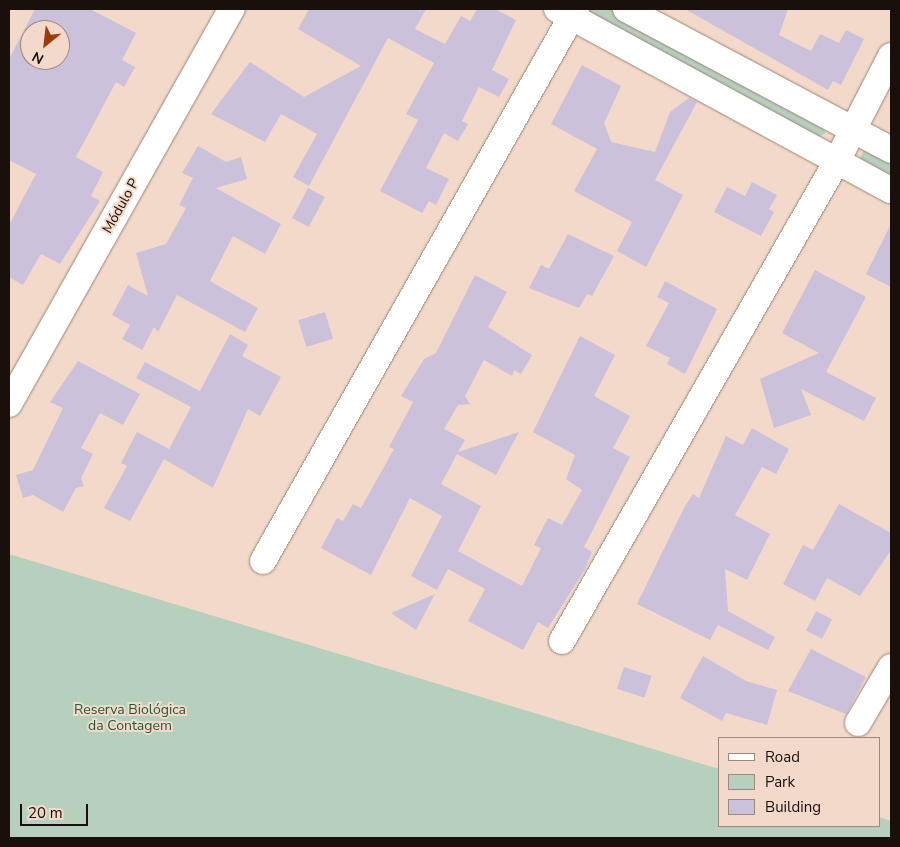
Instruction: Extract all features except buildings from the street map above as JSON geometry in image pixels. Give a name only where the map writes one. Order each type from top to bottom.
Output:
[{"type":"street","name":"Módulo P","points":[[9,404],[232,9]]},
{"type":"street","points":[[626,9],[891,150]]},
{"type":"street","points":[[263,561],[568,11],[891,190]]},
{"type":"street","points":[[562,641],[837,161],[891,56]]},
{"type":"street","points":[[858,723],[891,667]]},
{"type":"green space","points":[[590,9],[612,9],[824,121],[825,134],[816,137],[590,15]]},
{"type":"green space","points":[[865,148],[891,159],[891,179],[859,160]]},
{"type":"green space","name":"Reserva Biológica da Contagem","points":[[9,554],[718,769],[718,827],[880,827],[880,817],[891,821],[891,838],[9,838]]}]
